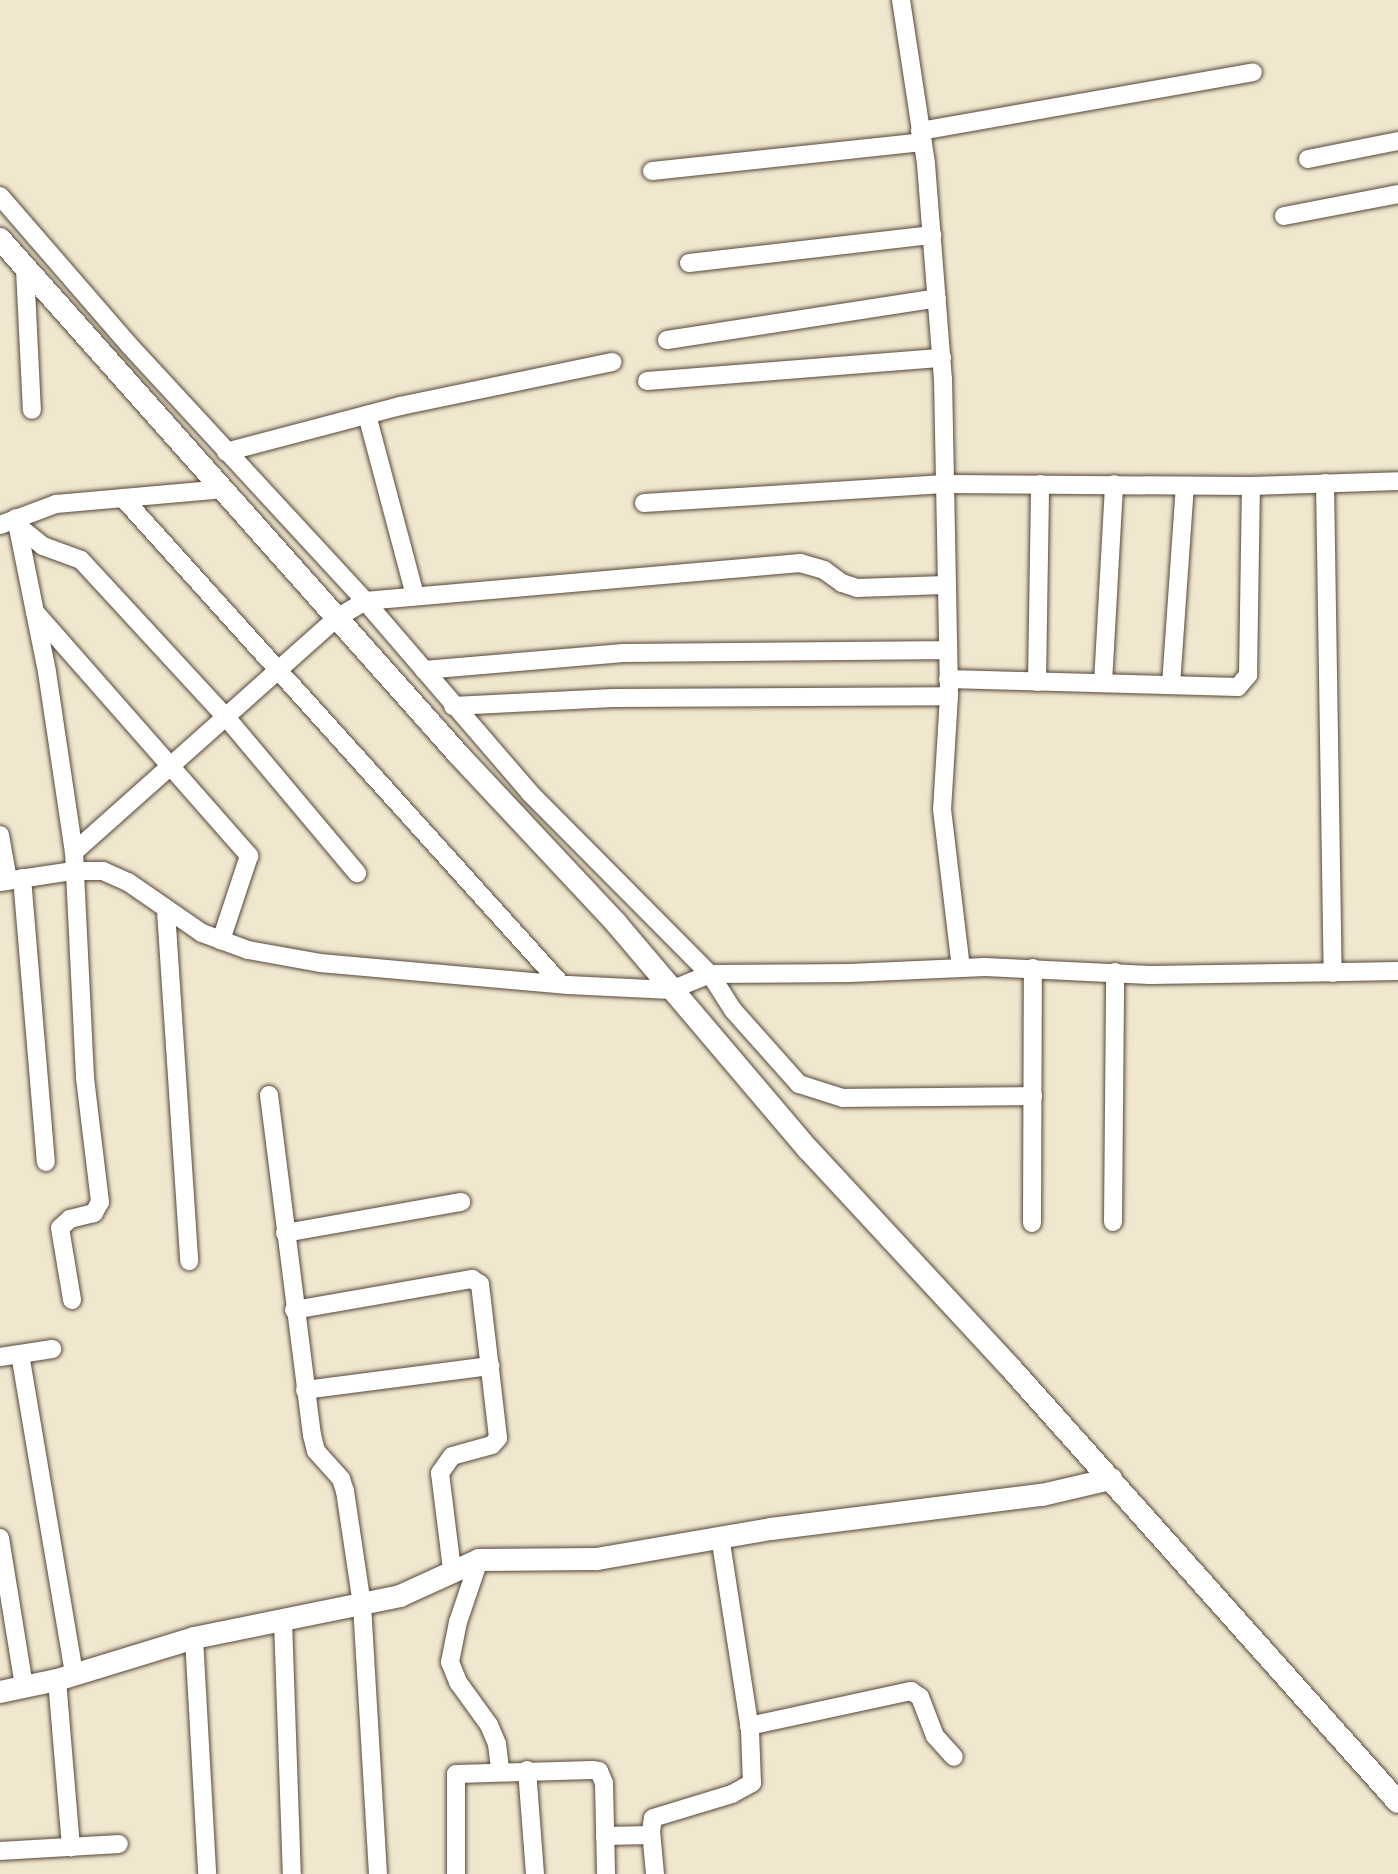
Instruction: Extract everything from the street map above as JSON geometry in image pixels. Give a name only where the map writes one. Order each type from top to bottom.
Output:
[{"type":"street","points":[[901,0],[921,136],[942,358],[948,484],[945,585],[948,688],[942,809],[961,968]]},
{"type":"street","points":[[652,171],[921,136],[1253,72]]},
{"type":"street","points":[[1308,159],[1398,141]]},
{"type":"street","points":[[1284,216],[1398,194]]},
{"type":"street","points":[[0,196],[19,251],[32,410]]},
{"type":"street","points":[[689,263],[932,235]]},
{"type":"street","points":[[19,251],[226,452],[587,892],[690,982],[733,1010],[786,1071],[810,1090],[843,1098],[1033,1096]]},
{"type":"street","points":[[19,251],[224,489],[424,670],[690,982],[808,1149],[1111,1479],[1398,1802]]},
{"type":"street","points":[[667,340],[937,298]]},
{"type":"street","points":[[647,381],[942,358]]},
{"type":"street","points":[[226,452],[367,415],[613,362]]},
{"type":"street","points":[[367,415],[415,596]]},
{"type":"street","points":[[644,503],[948,484],[1251,486],[1398,481]]},
{"type":"street","points":[[1325,483],[1333,973]]},
{"type":"street","points":[[1037,682],[1040,484]]},
{"type":"street","points":[[1103,683],[1114,484]]},
{"type":"street","points":[[1171,685],[1185,486]]},
{"type":"street","points":[[453,706],[1037,682],[1238,687],[1248,675],[1251,486]]},
{"type":"street","points":[[11,523],[56,504],[224,489]]},
{"type":"street","points":[[123,498],[561,984]]},
{"type":"street","points":[[11,523],[47,672],[74,862],[85,1078],[100,1202],[94,1213],[70,1219],[60,1228],[72,1300]]},
{"type":"street","points":[[11,523],[43,546],[81,560],[226,717],[357,873]]},
{"type":"street","points":[[10,880],[74,862],[170,766],[352,608],[415,596],[800,563],[824,570],[842,583],[857,588],[945,585]]},
{"type":"street","points":[[33,609],[249,856],[221,940]]},
{"type":"street","points":[[424,670],[623,653],[947,650]]},
{"type":"street","points":[[0,835],[10,880],[46,1162]]},
{"type":"street","points":[[74,862],[128,882],[202,933],[248,950],[320,963],[561,984],[690,982],[961,968],[1198,975],[1398,971]]},
{"type":"street","points":[[166,911],[189,1261]]},
{"type":"street","points":[[1032,1223],[1033,968]]},
{"type":"street","points":[[1113,1222],[1115,972]]},
{"type":"street","points":[[269,1095],[294,1310],[316,1451],[341,1479],[345,1491],[362,1605],[378,1874]]},
{"type":"street","points":[[285,1233],[461,1202]]},
{"type":"street","points":[[294,1310],[477,1280],[482,1291],[498,1438],[492,1445],[452,1456],[440,1473],[452,1570]]},
{"type":"street","points":[[0,1357],[52,1349]]},
{"type":"street","points":[[20,1354],[66,1677],[71,1847]]},
{"type":"street","points":[[305,1390],[490,1366]]},
{"type":"street","points":[[0,1692],[66,1677],[194,1638],[362,1605],[419,1589],[452,1570],[479,1560],[597,1559],[720,1537],[1042,1495],[1111,1479]]},
{"type":"street","points":[[655,1874],[651,1824],[659,1815],[732,1794],[752,1783],[749,1726],[720,1537]]},
{"type":"street","points":[[0,1538],[24,1687]]},
{"type":"street","points":[[479,1560],[458,1622],[450,1662],[452,1672],[489,1725],[497,1744],[500,1770]]},
{"type":"street","points":[[283,1621],[292,1874]]},
{"type":"street","points":[[194,1638],[207,1874]]},
{"type":"street","points":[[749,1726],[911,1691],[920,1697],[935,1736],[954,1757]]},
{"type":"street","points":[[456,1874],[456,1774],[500,1770],[599,1771],[604,1783],[606,1874]]},
{"type":"street","points":[[527,1770],[535,1874]]},
{"type":"street","points":[[605,1836],[651,1835]]},
{"type":"street","points":[[0,1851],[119,1844]]}]
